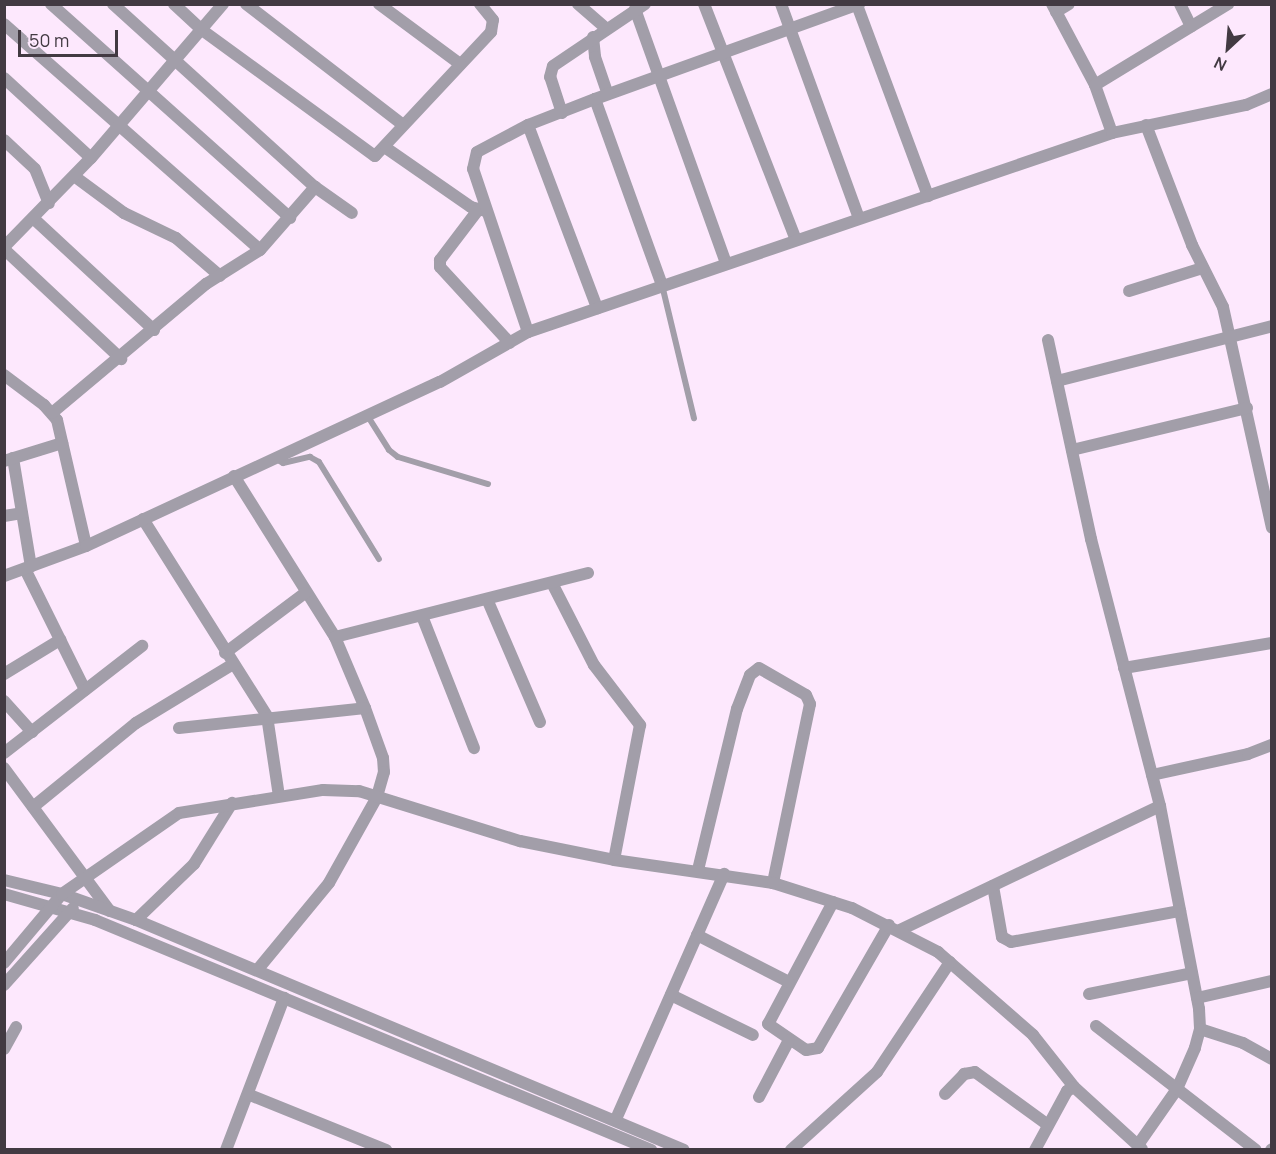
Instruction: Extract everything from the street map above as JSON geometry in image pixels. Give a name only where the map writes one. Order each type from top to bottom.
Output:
[{"type":"street","points":[[51,4],[290,218]]},
{"type":"street","points":[[113,4],[315,187],[352,213]]},
{"type":"street","points":[[174,4],[202,30],[368,154],[380,154],[386,148],[403,125],[494,27],[480,4]]},
{"type":"street","points":[[121,359],[4,248],[91,158],[224,4]]},
{"type":"street","points":[[246,4],[403,125]]},
{"type":"street","points":[[379,4],[459,64]]},
{"type":"street","points":[[578,4],[606,28]]},
{"type":"street","points":[[704,4],[796,240]]},
{"type":"street","points":[[781,4],[859,218]]},
{"type":"street","points":[[1069,4],[1054,8],[1095,85],[1112,133]]},
{"type":"street","points":[[1180,4],[1191,27]]},
{"type":"street","points":[[1095,85],[1228,4]]},
{"type":"street","points":[[528,332],[484,211],[473,169],[477,152],[528,125],[789,28],[858,5],[928,196]]},
{"type":"street","points":[[562,113],[550,70],[593,37],[640,7],[660,76],[726,263]]},
{"type":"street","points":[[4,24],[260,250]]},
{"type":"street","points":[[593,37],[595,57],[608,94]]},
{"type":"street","points":[[4,78],[91,158]]},
{"type":"street","points":[[4,576],[86,546],[274,456],[440,382],[528,332],[1112,133],[1246,105],[1272,94]]},
{"type":"street","points":[[595,99],[662,285]]},
{"type":"street","points":[[528,125],[597,308]]},
{"type":"street","points":[[1146,125],[1203,268],[1223,306],[1232,337],[1272,528]]},
{"type":"street","points":[[4,140],[35,169],[49,203]]},
{"type":"street","points":[[386,148],[484,211]]},
{"type":"street","points":[[74,176],[124,213],[176,238],[220,276]]},
{"type":"street","points":[[52,413],[220,276],[260,250],[315,187]]},
{"type":"street","points":[[484,211],[440,260],[440,267],[510,343]]},
{"type":"street","points":[[33,218],[154,330]]},
{"type":"street","points":[[1129,291],[1203,268]]},
{"type":"street","points":[[1057,381],[1272,326]]},
{"type":"street","points":[[4,963],[63,894],[87,875],[179,813],[232,802],[345,789],[519,841],[614,860],[698,870],[773,883],[833,902],[894,928],[950,962],[1033,1035],[1074,1087],[1141,1147],[1177,1089],[1200,1029],[1197,998],[1160,806],[1124,668],[1048,340]]},
{"type":"street","points":[[6,379],[52,413],[62,443],[86,546]]},
{"type":"street","points":[[1072,450],[1247,408]]},
{"type":"street","points":[[62,443],[9,460],[22,513],[28,568],[85,690]]},
{"type":"street","points":[[234,476],[305,593],[335,637],[384,758],[384,772],[377,797],[324,891],[278,940],[258,969]]},
{"type":"street","points":[[4,516],[22,513]]},
{"type":"street","points":[[143,519],[225,653],[267,716],[279,796]]},
{"type":"street","points":[[335,637],[552,584],[588,573]]},
{"type":"street","points":[[552,584],[594,665],[640,725],[614,860]]},
{"type":"street","points":[[225,653],[305,593]]},
{"type":"street","points":[[488,599],[540,722]]},
{"type":"street","points":[[422,615],[474,748]]},
{"type":"street","points":[[4,674],[60,640]]},
{"type":"street","points":[[1124,668],[1272,643]]},
{"type":"street","points":[[4,753],[142,646]]},
{"type":"street","points":[[33,807],[136,723],[233,664]]},
{"type":"street","points":[[698,870],[737,709],[750,675],[759,668],[806,695],[810,704],[773,883]]},
{"type":"street","points":[[4,701],[32,732]]},
{"type":"street","points":[[178,728],[267,716],[365,708]]},
{"type":"street","points":[[1152,775],[1248,754],[1272,745]]},
{"type":"street","points":[[4,768],[87,875],[110,911]]},
{"type":"street","points":[[136,920],[194,864],[232,802]]},
{"type":"street","points":[[833,902],[768,1024],[807,1050],[818,1048],[894,928],[993,886],[1160,806]]},
{"type":"street","points":[[616,1119],[724,874]]},
{"type":"street","points":[[4,880],[63,894],[136,920],[258,969],[684,1149]]},
{"type":"street","points":[[993,886],[1002,937],[1011,942],[1180,911]]},
{"type":"street","points":[[4,894],[70,912],[646,1148]]},
{"type":"street","points":[[4,985],[79,900]]},
{"type":"street","points":[[697,935],[789,982]]},
{"type":"street","points":[[791,1149],[877,1072],[950,962]]},
{"type":"street","points":[[1089,993],[1192,973]]},
{"type":"street","points":[[1197,998],[1272,981]]},
{"type":"street","points":[[671,995],[753,1035]]},
{"type":"street","points":[[226,1149],[250,1095],[284,998]]},
{"type":"street","points":[[1096,1026],[1256,1149]]},
{"type":"street","points":[[4,1049],[16,1027]]},
{"type":"street","points":[[1200,1029],[1243,1042],[1272,1059]]},
{"type":"street","points":[[759,1097],[789,1040]]},
{"type":"street","points":[[945,1095],[964,1074],[975,1072],[1048,1125]]},
{"type":"street","points":[[1035,1149],[1067,1091],[1074,1087]]},
{"type":"street","points":[[250,1095],[371,1147],[386,1149]]},
{"type":"lane","points":[[662,285],[694,418]]},
{"type":"lane","points":[[367,415],[389,450],[398,457],[488,484]]},
{"type":"lane","points":[[274,456],[283,463],[310,457],[319,462],[380,559]]}]
